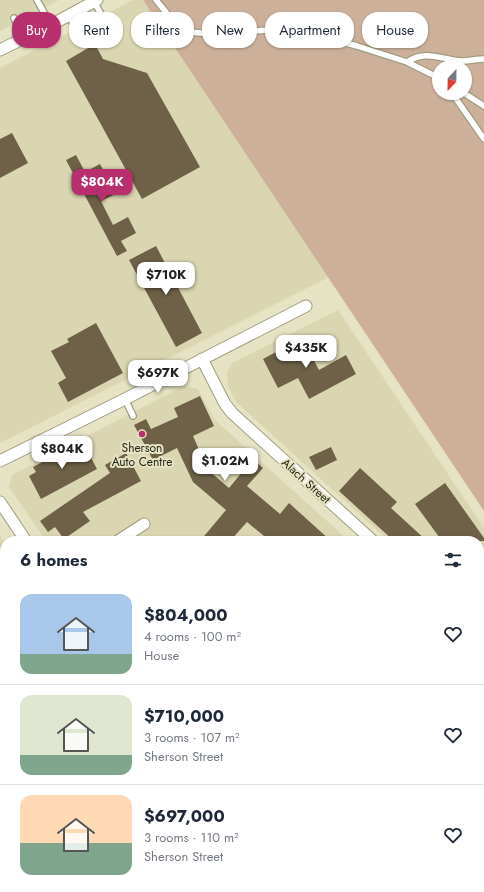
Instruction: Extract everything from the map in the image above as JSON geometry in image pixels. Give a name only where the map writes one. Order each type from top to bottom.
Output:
[{"type":"street","points":[[76,12],[94,1]]},
{"type":"street","points":[[61,20],[69,16]]},
{"type":"street","points":[[0,50],[12,44]]},
{"type":"street","points":[[0,461],[306,306]]},
{"type":"street","name":"Alach Street","points":[[202,358],[225,404],[232,414],[367,536]]},
{"type":"street","points":[[0,502],[23,536]]},
{"type":"street","points":[[126,536],[144,524]]},
{"type":"lane","points":[[37,0],[44,12]]},
{"type":"lane","points":[[156,0],[175,23],[190,32],[211,34],[283,29],[297,30],[349,43],[407,62],[432,74]]},
{"type":"lane","points":[[94,1],[100,12]]},
{"type":"lane","points":[[407,62],[418,56],[434,56],[462,61],[484,59]]},
{"type":"lane","points":[[472,98],[484,106]]},
{"type":"lane","points":[[457,100],[484,139]]},
{"type":"lane","points":[[125,399],[133,416]]},
{"type":"shaded area","points":[[0,0],[59,0],[36,12],[12,12],[12,25],[0,31]]},
{"type":"shaded area","points":[[133,0],[143,0],[151,12],[131,12],[131,48],[175,48],[329,277],[0,443],[0,68],[39,48],[61,48],[61,37],[69,33],[69,48],[123,48],[123,12],[110,12]]},
{"type":"shaded area","points":[[143,0],[484,0],[484,511],[175,48],[194,48],[194,12],[151,12]]},
{"type":"shaded area","points":[[338,310],[484,528],[484,536],[383,536],[236,402],[228,386],[227,372],[232,363]]},
{"type":"shaded area","points":[[184,386],[198,389],[214,419],[343,536],[43,536],[9,487],[12,475]]},
{"type":"building","points":[[88,48],[97,48],[103,59],[147,73],[200,167],[142,199],[66,61]]},
{"type":"building","points":[[12,133],[28,163],[0,178],[0,139]]},
{"type":"building","points":[[76,155],[85,172],[100,164],[116,194],[101,201],[113,225],[128,217],[136,233],[121,241],[127,251],[117,256],[66,160]]},
{"type":"building","points":[[156,246],[202,333],[176,347],[129,260]]},
{"type":"building","points":[[96,323],[123,373],[68,402],[58,383],[66,378],[51,351],[69,342],[67,339]]},
{"type":"building","points":[[302,338],[319,370],[346,355],[356,374],[309,399],[298,378],[278,388],[263,359]]},
{"type":"building","points":[[200,396],[214,426],[193,436],[208,470],[229,488],[253,459],[263,468],[247,486],[280,514],[289,503],[325,536],[264,536],[247,522],[234,536],[204,536],[226,510],[193,482],[177,448],[153,460],[134,425],[146,419],[151,429],[178,417],[174,408]]},
{"type":"building","points":[[82,441],[97,469],[41,499],[29,476],[36,472],[33,467]]},
{"type":"building","points":[[331,447],[337,460],[316,470],[309,457]]},
{"type":"building","points":[[126,453],[141,481],[83,512],[90,521],[68,536],[62,536],[55,527],[48,532],[40,521],[110,473],[105,465]]},
{"type":"building","points":[[360,468],[397,502],[391,508],[422,536],[388,536],[339,491]]},
{"type":"building","points":[[445,483],[483,536],[438,536],[415,504]]},
{"type":"place","name":"Sherson Auto Centre","points":[[142,434]]}]
